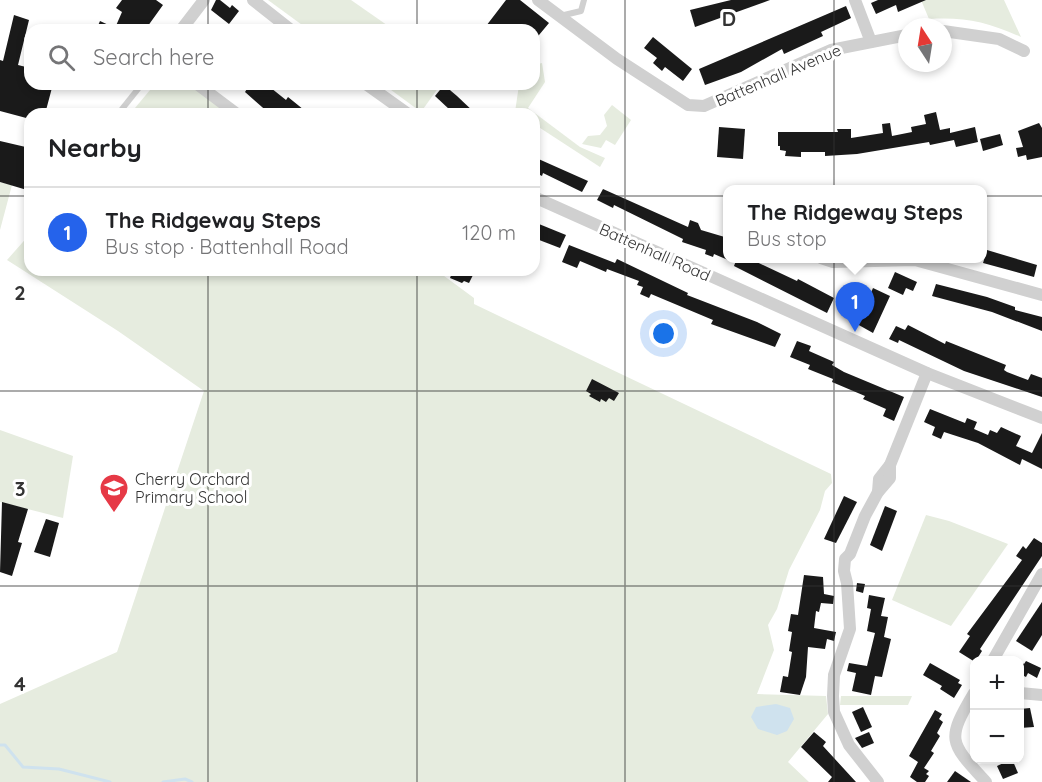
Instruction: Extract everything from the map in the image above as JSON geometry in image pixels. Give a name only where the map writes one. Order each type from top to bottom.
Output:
[{"type":"street","points":[[186,24],[204,0]]},
{"type":"street","points":[[253,0],[283,24]]},
{"type":"street","name":"Battenhall Avenue","points":[[538,0],[617,59],[688,105],[704,106],[831,50],[898,37]]},
{"type":"street","points":[[855,0],[871,42]]},
{"type":"street","points":[[952,32],[999,39],[1024,51]]},
{"type":"street","points":[[205,90],[229,108]]},
{"type":"street","points":[[374,90],[400,108]]},
{"type":"street","name":"Battenhall Road","points":[[540,200],[927,374],[1042,418]]},
{"type":"street","points":[[926,263],[1042,295]]},
{"type":"street","points":[[878,782],[849,745],[834,712],[834,675],[850,628],[848,583],[853,566],[850,554],[864,516],[878,492],[890,478],[890,465],[927,374]]},
{"type":"street","points":[[995,656],[1042,574]]},
{"type":"street","points":[[1024,693],[1042,695]]},
{"type":"street","points":[[970,701],[956,724],[956,744],[960,754],[986,782]]},
{"type":"lane","points":[[560,16],[581,11],[584,0]]},
{"type":"lane","points":[[123,108],[136,90]]},
{"type":"shaded area","points":[[268,0],[351,0],[385,24],[301,24]]},
{"type":"shaded area","points":[[921,0],[1004,0],[1021,37],[976,22],[952,18],[929,18]]},
{"type":"shaded area","points":[[542,63],[545,82],[540,90],[540,64]]},
{"type":"shaded area","points":[[150,90],[198,90],[221,108],[135,108]]},
{"type":"shaded area","points":[[391,90],[437,90],[424,108],[416,108]]},
{"type":"shaded area","points":[[518,90],[540,90],[528,108],[516,108]]},
{"type":"shaded area","points":[[612,105],[631,120],[615,145],[606,140],[601,148],[582,144],[588,136],[600,135],[607,126],[604,115]]},
{"type":"shaded area","points":[[540,117],[580,147],[605,158],[600,167],[540,128]]},
{"type":"shaded area","points":[[0,182],[12,185],[0,230]]},
{"type":"shaded area","points":[[24,241],[24,271],[7,260]]},
{"type":"shaded area","points":[[32,276],[444,276],[474,298],[474,304],[831,474],[832,483],[825,491],[820,510],[789,570],[777,609],[768,625],[774,650],[757,694],[826,696],[828,714],[788,762],[809,782],[0,782],[0,704],[117,652],[204,391],[118,331]]},
{"type":"shaded area","points":[[0,430],[73,456],[63,518],[0,502]]},
{"type":"shaded area","points":[[926,515],[949,521],[1008,544],[951,626],[892,600]]},
{"type":"shaded area","points":[[841,696],[912,696],[908,705],[840,705]]},
{"type":"water","points":[[776,704],[790,708],[794,719],[787,731],[777,735],[758,729],[751,717],[756,707]]},
{"type":"building","points":[[122,0],[156,0],[163,5],[149,24],[117,24],[122,12],[116,8]]},
{"type":"building","points":[[216,0],[220,0],[230,8],[232,5],[239,11],[229,24],[211,10]]},
{"type":"building","points":[[506,0],[520,0],[549,23],[540,34],[540,24],[488,24]]},
{"type":"building","points":[[731,0],[770,0],[695,27],[690,10]]},
{"type":"building","points":[[878,0],[926,0],[898,12],[896,5],[876,14],[871,3]]},
{"type":"building","points":[[846,6],[851,18],[821,32],[823,36],[784,54],[782,49],[741,72],[705,85],[699,69]]},
{"type":"building","points":[[14,15],[29,20],[28,24],[24,24],[24,40],[18,65],[24,66],[24,90],[51,90],[47,108],[24,108],[24,117],[0,111],[0,60],[3,61]]},
{"type":"building","points":[[653,37],[692,69],[683,81],[665,67],[662,71],[653,63],[657,58],[644,48]]},
{"type":"building","points":[[246,90],[274,90],[286,100],[288,97],[302,108],[263,108],[245,92]]},
{"type":"building","points":[[440,90],[450,90],[470,108],[448,108],[435,96]]},
{"type":"building","points":[[936,112],[940,130],[950,128],[950,133],[975,127],[978,142],[956,147],[954,140],[930,145],[929,142],[857,154],[825,156],[825,152],[801,152],[801,157],[785,156],[786,151],[780,150],[778,146],[778,132],[838,132],[837,129],[851,129],[851,138],[883,133],[882,124],[890,123],[892,136],[912,132],[911,127],[926,124],[924,115]]},
{"type":"building","points":[[1039,123],[1042,128],[1042,157],[1027,160],[1026,155],[1018,157],[1016,148],[1023,147],[1018,131]]},
{"type":"building","points":[[719,127],[745,129],[743,159],[717,157]]},
{"type":"building","points":[[1000,134],[1003,145],[983,151],[980,139]]},
{"type":"building","points":[[0,141],[24,147],[24,189],[0,182]]},
{"type":"building","points":[[540,160],[588,181],[582,192],[543,173],[542,176],[540,175]]},
{"type":"building","points":[[603,189],[688,227],[690,220],[698,223],[701,230],[723,237],[723,258],[714,254],[713,257],[705,254],[706,250],[682,242],[683,239],[614,205],[613,208],[597,200]]},
{"type":"building","points":[[540,224],[566,235],[560,248],[540,240]]},
{"type":"building","points":[[569,245],[615,263],[617,259],[688,293],[687,295],[757,322],[781,334],[775,347],[711,324],[713,320],[651,294],[649,298],[640,294],[643,287],[637,285],[639,281],[607,269],[606,272],[580,261],[577,268],[562,262]]},
{"type":"building","points":[[987,250],[1037,265],[1034,277],[983,263],[987,263]]},
{"type":"building","points":[[735,263],[759,263],[797,281],[798,279],[834,298],[827,313],[734,266]]},
{"type":"building","points":[[895,272],[917,282],[913,291],[906,288],[903,295],[888,288]]},
{"type":"building","points":[[451,276],[472,276],[469,283],[450,278]]},
{"type":"building","points":[[936,284],[987,297],[1015,307],[1015,310],[1042,317],[1042,331],[992,312],[932,296]]},
{"type":"building","points":[[873,288],[890,296],[873,333],[857,324],[862,315],[849,315],[849,306],[865,306]]},
{"type":"building","points":[[908,325],[945,344],[946,341],[1006,365],[1004,370],[1007,372],[1028,380],[1031,374],[1042,378],[1042,397],[964,371],[899,340],[898,343],[889,339],[896,326],[905,330]]},
{"type":"building","points":[[797,341],[811,346],[809,351],[834,362],[832,365],[844,372],[904,397],[894,421],[883,416],[886,409],[863,399],[865,396],[832,382],[833,379],[808,369],[810,365],[790,357]]},
{"type":"building","points":[[592,379],[619,393],[614,401],[609,398],[606,402],[601,399],[600,402],[589,396],[591,394],[586,391]]},
{"type":"building","points":[[930,409],[965,423],[967,418],[977,422],[974,429],[988,435],[990,430],[997,433],[1001,427],[1021,436],[1016,446],[1032,453],[1042,433],[1042,469],[1022,459],[1020,465],[978,443],[944,432],[941,439],[932,435],[935,427],[924,422]]},
{"type":"building","points":[[844,496],[857,502],[836,543],[824,539]]},
{"type":"building","points":[[2,502],[28,509],[18,542],[22,543],[12,576],[0,572]]},
{"type":"building","points":[[885,506],[897,511],[882,551],[870,545]]},
{"type":"building","points":[[46,519],[59,523],[50,557],[34,552]]},
{"type":"building","points":[[1034,538],[1042,543],[1042,556],[980,649],[982,651],[979,656],[970,656],[970,659],[959,652],[970,636],[967,634],[1022,560],[1016,556],[1023,546],[1026,549]]},
{"type":"building","points":[[804,575],[823,577],[824,594],[834,596],[833,604],[821,603],[819,612],[816,611],[814,628],[836,632],[834,641],[827,639],[825,649],[808,647],[806,677],[800,695],[780,692],[783,676],[788,677],[792,652],[789,651],[792,632],[788,631],[791,614],[798,615]]},
{"type":"building","points":[[857,583],[865,584],[863,593],[856,591]]},
{"type":"building","points":[[869,595],[885,598],[881,616],[888,617],[884,637],[891,639],[882,677],[875,676],[871,695],[852,691],[856,673],[847,671],[849,663],[867,666],[875,633],[867,631],[871,609],[867,608]]},
{"type":"building","points":[[1042,602],[1042,635],[1032,651],[1016,641]]},
{"type":"building","points":[[1026,661],[1041,668],[1037,678],[1028,673],[1026,677],[1024,676]]},
{"type":"building","points":[[930,663],[960,680],[958,683],[962,685],[954,698],[940,689],[942,686],[923,675]]},
{"type":"building","points":[[863,707],[872,727],[861,732],[852,712]]},
{"type":"building","points":[[1030,708],[1034,727],[1024,728],[1024,709]]},
{"type":"building","points":[[935,710],[942,714],[939,719],[943,722],[937,733],[940,736],[931,751],[934,753],[924,768],[929,771],[926,774],[929,776],[925,782],[917,782],[910,777],[918,762],[909,756]]},
{"type":"building","points":[[814,732],[826,742],[823,746],[856,782],[828,782],[832,777],[801,747]]},
{"type":"building","points":[[869,732],[874,743],[862,748],[855,738]]},
{"type":"building","points":[[1014,764],[1018,773],[1003,779],[997,766]]},
{"type":"building","points":[[955,771],[971,782],[947,782]]},
{"type":"waterway","points":[[0,745],[5,745],[23,767],[59,769],[110,782]]},
{"type":"waterway","points":[[163,782],[185,779],[192,782]]},
{"type":"place","name":"The Ridgeway Steps","points":[[855,332]]},
{"type":"place","name":"Cherry Orchard Primary School","points":[[114,514]]}]
